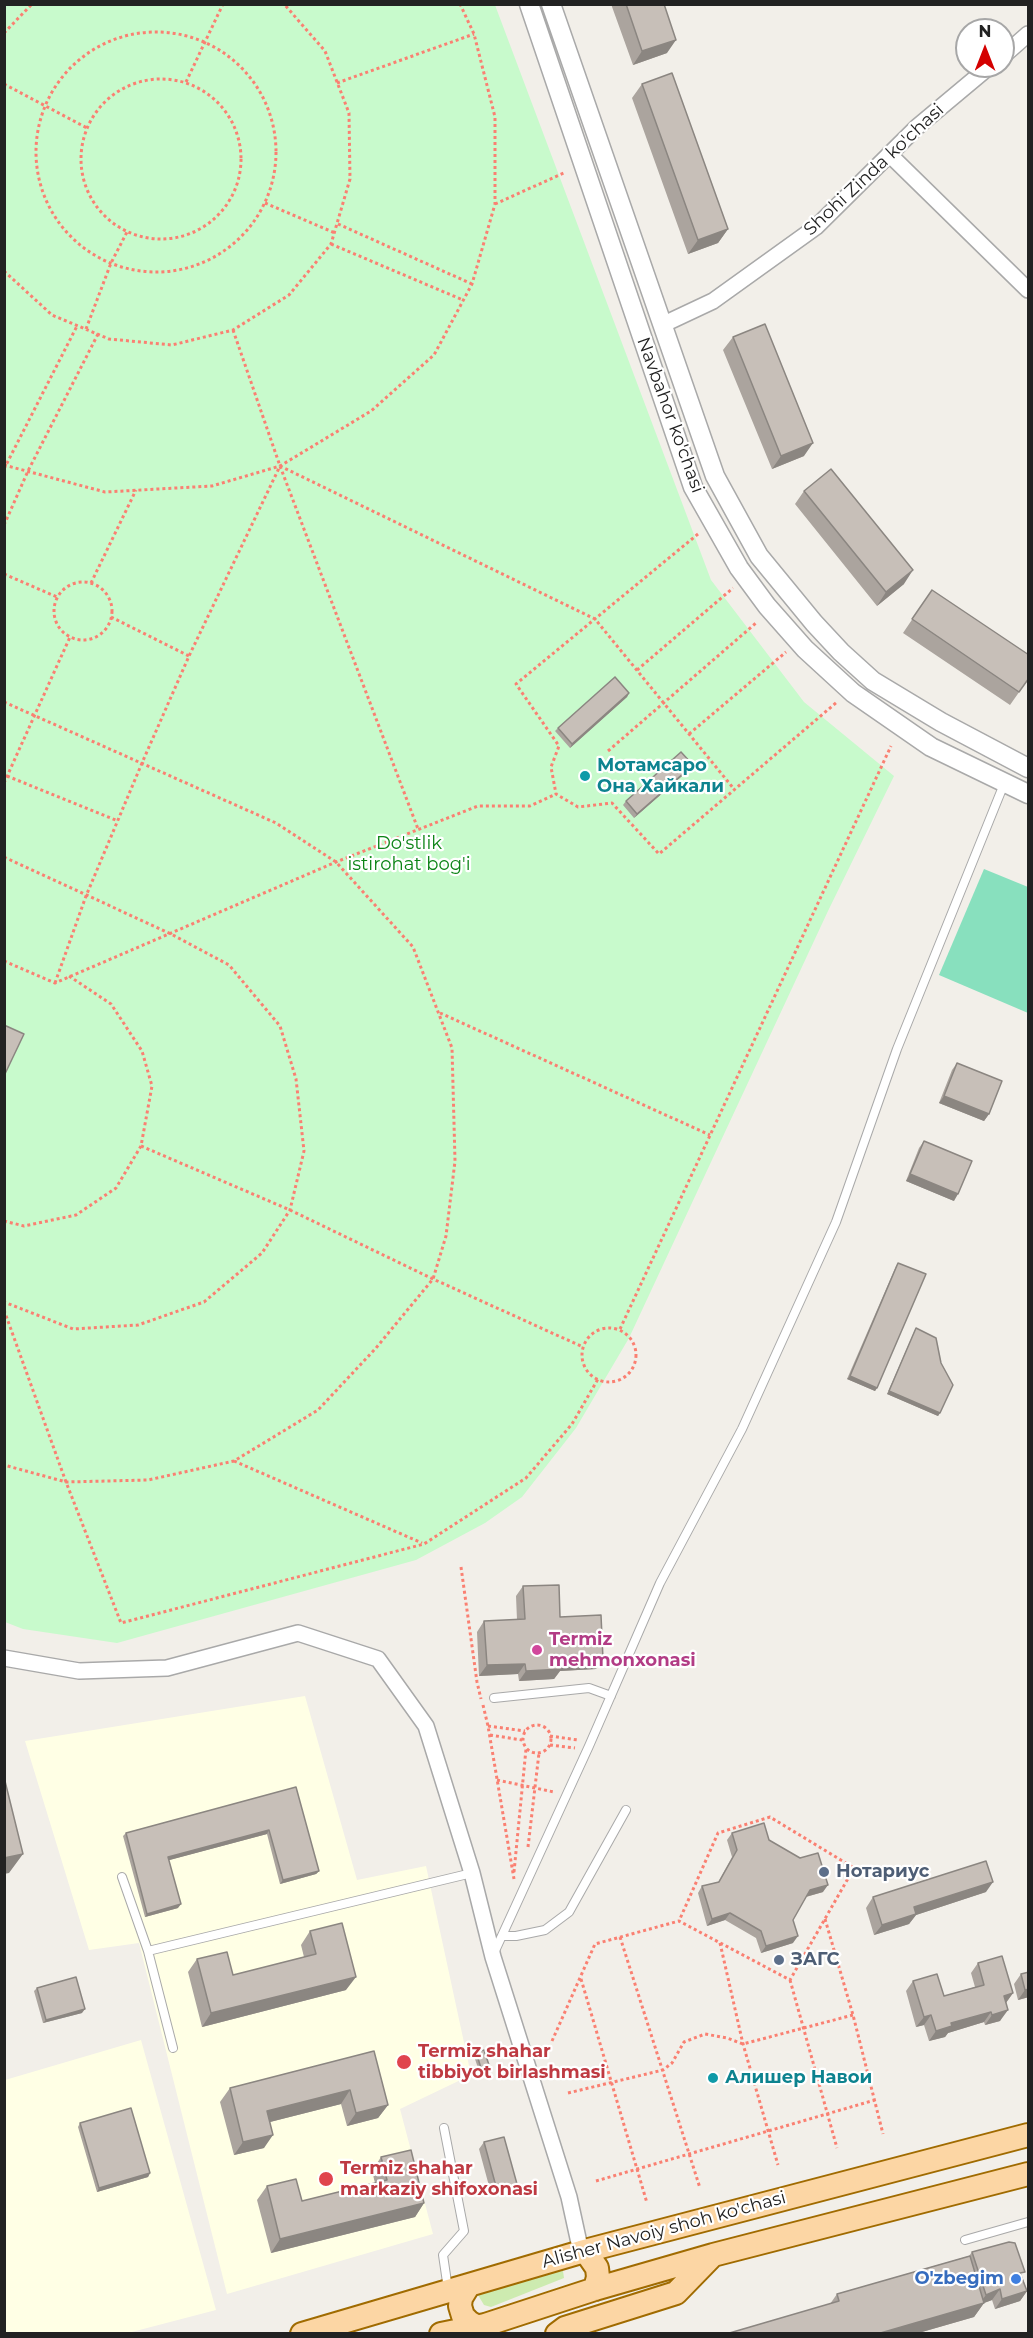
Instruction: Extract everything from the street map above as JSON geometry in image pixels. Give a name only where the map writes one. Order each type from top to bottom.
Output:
[{"type":"main road","name":"Alisher Navoiy shoh ko'chasi","points":[[302,2334],[581,2252],[1029,2135]]},
{"type":"main road","name":"Alisher Navoiy shoh ko'chasi","points":[[441,2334],[483,2329],[595,2289],[713,2255],[1029,2174]]},
{"type":"main road","points":[[581,2252],[588,2255],[597,2268],[598,2277],[595,2289]]},
{"type":"main road","points":[[557,2334],[565,2328],[676,2293],[713,2255]]},
{"type":"main road","points":[[458,2288],[461,2298],[460,2306],[464,2316],[469,2322],[483,2329]]},
{"type":"street","name":"Navbahor ko'chasi","points":[[530,4],[693,487],[739,568],[767,606],[805,649],[853,693],[931,747],[1029,795]]},
{"type":"street","name":"Navbahor ko'chasi","points":[[550,4],[715,476],[759,556],[814,623],[873,681],[941,722],[1029,768]]},
{"type":"street","points":[[1015,46],[1029,34]]},
{"type":"street","name":"Shohi Zinda ko'chasi","points":[[662,325],[713,301],[816,226],[917,127],[976,78]]},
{"type":"street","points":[[889,154],[1029,290]]},
{"type":"street","points":[[4,1658],[79,1671],[166,1668],[298,1633],[378,1659],[426,1726],[472,1873],[492,1957],[569,2197],[581,2252]]},
{"type":"lane","points":[[492,1957],[660,1583],[742,1429],[836,1222],[897,1049],[1004,784]]},
{"type":"lane","points":[[494,1698],[589,1688],[611,1696]]},
{"type":"lane","points":[[502,1936],[516,1936],[545,1930],[569,1912],[626,1810]]},
{"type":"lane","points":[[148,1951],[472,1873]]},
{"type":"lane","points":[[122,1877],[148,1951],[173,2048]]},
{"type":"lane","points":[[444,2128],[464,2231],[443,2255],[458,2288]]},
{"type":"lane","points":[[965,2240],[1029,2222]]},
{"type":"path","points":[[4,33],[32,4]]},
{"type":"path","points":[[186,82],[223,4]]},
{"type":"path","points":[[4,272],[52,315],[110,339],[172,345],[233,330],[289,294],[331,244],[350,179],[348,113],[325,51],[284,4]]},
{"type":"path","points":[[78,326],[5,466],[105,492],[212,486],[280,466],[371,411],[434,355],[472,284],[495,204],[495,117],[474,34],[460,4]]},
{"type":"path","points":[[139,33],[181,34],[204,43],[219,49],[250,76],[271,112],[278,153],[271,193],[250,229],[219,256],[180,271],[139,272],[102,261],[71,238],[48,208],[36,171],[36,133],[49,97],[71,66],[102,44],[139,33]]},
{"type":"path","points":[[337,83],[474,34]]},
{"type":"path","points":[[159,78],[186,82],[210,94],[228,113],[236,129],[242,163],[237,189],[223,211],[195,232],[178,238],[152,239],[127,232],[104,217],[88,195],[80,169],[81,142],[91,117],[109,97],[133,83],[159,78]]},
{"type":"path","points":[[4,84],[87,128]]},
{"type":"path","points":[[495,204],[566,171]]},
{"type":"path","points":[[265,203],[335,233]]},
{"type":"path","points":[[338,224],[472,284]]},
{"type":"path","points":[[87,329],[111,264],[127,232]]},
{"type":"path","points":[[331,244],[464,300]]},
{"type":"path","points":[[233,330],[280,466],[418,830]]},
{"type":"path","points":[[4,525],[28,471],[98,334]]},
{"type":"path","points":[[280,466],[595,619],[734,789]]},
{"type":"path","points":[[55,983],[87,896],[142,763],[189,656],[280,466]]},
{"type":"path","points":[[91,584],[136,490]]},
{"type":"path","points":[[698,534],[516,684],[559,746],[551,767],[556,794],[578,807],[612,803],[659,854],[837,702]]},
{"type":"path","points":[[4,574],[57,597]]},
{"type":"path","points":[[76,583],[91,584],[103,590],[109,598],[112,608],[108,626],[93,638],[83,640],[70,637],[59,628],[54,619],[53,610],[57,597],[67,586],[76,583]]},
{"type":"path","points":[[637,670],[733,588]]},
{"type":"path","points":[[111,617],[189,656]]},
{"type":"path","points":[[608,751],[756,623]]},
{"type":"path","points":[[4,783],[70,637]]},
{"type":"path","points":[[689,734],[786,652]]},
{"type":"path","points":[[4,702],[276,824],[336,862],[413,947],[452,1048],[455,1161],[446,1236],[433,1279],[376,1348],[318,1410],[234,1461],[148,1480],[66,1482],[4,1465]]},
{"type":"path","points":[[620,1329],[891,746]]},
{"type":"path","points":[[7,776],[118,821]]},
{"type":"path","points":[[4,961],[55,983],[336,862],[478,806],[530,806],[556,794]]},
{"type":"path","points":[[4,857],[171,934],[229,965],[280,1026],[296,1079],[304,1151],[290,1210],[262,1253],[204,1302],[138,1325],[73,1329],[4,1302]]},
{"type":"path","points":[[4,1221],[24,1226],[76,1215],[116,1188],[141,1146],[152,1086],[141,1051],[111,1004],[69,976]]},
{"type":"path","points":[[438,1012],[710,1135]]},
{"type":"path","points":[[141,1146],[290,1210],[433,1279],[583,1347]]},
{"type":"path","points":[[4,1310],[66,1482],[121,1623],[424,1544],[526,1478],[572,1424],[598,1379]]},
{"type":"path","points":[[602,1328],[620,1329],[627,1334],[636,1349],[634,1367],[621,1379],[612,1382],[598,1379],[588,1372],[583,1364],[583,1347],[593,1332],[602,1328]]},
{"type":"path","points":[[234,1461],[424,1544]]},
{"type":"path","points":[[461,1567],[477,1682],[490,1735],[514,1879],[519,1888]]},
{"type":"path","points":[[488,1725],[525,1731]]},
{"type":"path","points":[[514,1879],[526,1749],[522,1740],[525,1731],[532,1726],[542,1726],[550,1736],[550,1745]]},
{"type":"path","points":[[490,1735],[522,1740]]},
{"type":"path","points":[[550,1736],[582,1740],[575,1758]]},
{"type":"path","points":[[528,1851],[539,1753],[550,1745],[578,1749]]},
{"type":"path","points":[[526,1749],[539,1753]]},
{"type":"path","points":[[497,1780],[560,1793]]},
{"type":"path","points":[[679,1921],[718,1833],[770,1817],[854,1868],[790,1980],[837,2148]]},
{"type":"path","points":[[825,1918],[853,2015],[883,2134]]},
{"type":"path","points":[[552,2041],[595,1944],[679,1921],[790,1980]]},
{"type":"path","points":[[620,1937],[700,2188]]},
{"type":"path","points":[[720,1942],[743,2044],[778,2165]]},
{"type":"path","points":[[580,1977],[647,2204]]},
{"type":"path","points":[[568,2093],[663,2070],[672,2064],[684,2042],[705,2034],[743,2044],[853,2015]]},
{"type":"path","points":[[596,2181],[875,2100]]},
{"type":"shaded area","points":[[305,1696],[357,1880],[426,1866],[471,2075],[400,2109],[433,2234],[227,2294],[139,1943],[89,1950],[25,1741]]},
{"type":"shaded area","points":[[141,2040],[216,2310],[128,2333],[5,2334],[5,2080]]},
{"type":"green space","name":"Do'stlik istirohat bog'i","points":[[4,5],[495,5],[711,580],[804,702],[894,776],[828,911],[629,1338],[576,1428],[522,1497],[485,1523],[416,1560],[117,1643],[23,1629],[5,1622]]},
{"type":"green space","points":[[984,869],[1028,887],[1028,1013],[939,975]]},
{"type":"green space","points":[[563,2271],[564,2278],[491,2307],[484,2305],[478,2295],[486,2283]]},
{"type":"building","points":[[626,4],[664,4],[676,40],[642,51]]},
{"type":"building","points":[[672,73],[728,229],[698,240],[642,84]]},
{"type":"building","points":[[765,324],[813,443],[781,456],[733,337]]},
{"type":"building","points":[[831,469],[913,570],[886,592],[804,491]]},
{"type":"building","points":[[932,590],[1029,655],[1029,678],[1019,692],[912,619]]},
{"type":"building","points":[[615,677],[629,693],[572,744],[558,728]]},
{"type":"building","points":[[681,752],[693,765],[637,814],[626,801]]},
{"type":"building","points":[[4,1025],[24,1034],[4,1076]]},
{"type":"building","points":[[957,1063],[1002,1081],[989,1114],[944,1096]]},
{"type":"building","points":[[924,1141],[972,1161],[958,1194],[910,1174]]},
{"type":"building","points":[[898,1263],[926,1274],[877,1388],[850,1376]]},
{"type":"building","points":[[916,1328],[936,1338],[941,1363],[953,1385],[940,1413],[889,1391]]},
{"type":"building","points":[[559,1585],[560,1617],[601,1615],[603,1659],[561,1661],[562,1669],[526,1671],[525,1664],[487,1665],[484,1621],[525,1619],[523,1586]]},
{"type":"building","points":[[4,1777],[23,1854],[4,1858]]},
{"type":"building","points":[[296,1787],[319,1871],[283,1880],[269,1830],[168,1857],[181,1904],[147,1914],[126,1833]]},
{"type":"building","points":[[764,1823],[769,1840],[800,1858],[818,1853],[828,1885],[810,1890],[793,1920],[798,1936],[766,1946],[761,1931],[730,1913],[712,1919],[702,1886],[719,1882],[737,1850],[732,1833]]},
{"type":"building","points":[[986,1861],[993,1882],[914,1907],[916,1914],[882,1925],[873,1897]]},
{"type":"building","points":[[342,1923],[356,1977],[211,2013],[197,1959],[227,1952],[233,1975],[316,1954],[310,1931]]},
{"type":"building","points":[[1002,1956],[1013,1993],[1004,1996],[1008,2010],[992,2015],[991,2012],[951,2023],[952,2026],[936,2031],[931,2015],[924,2017],[913,1981],[937,1974],[944,1996],[984,1985],[978,1963]]},
{"type":"building","points":[[1029,1972],[1029,1989],[1025,1990],[1021,1974]]},
{"type":"building","points":[[76,1977],[85,2009],[46,2020],[37,1988]]},
{"type":"building","points":[[484,2050],[489,2065],[481,2068],[476,2052]]},
{"type":"building","points":[[374,2051],[388,2105],[356,2113],[350,2090],[267,2111],[273,2135],[243,2142],[230,2088]]},
{"type":"building","points":[[131,2108],[150,2173],[99,2188],[80,2123]]},
{"type":"building","points":[[504,2137],[517,2184],[497,2190],[484,2142]]},
{"type":"building","points":[[411,2150],[424,2203],[280,2239],[267,2186],[296,2179],[302,2201],[387,2180],[381,2157]]},
{"type":"building","points":[[1009,2242],[1015,2243],[1025,2272],[1020,2273],[1027,2291],[1002,2299],[1000,2289],[986,2295],[972,2252]]},
{"type":"building","points":[[970,2256],[984,2303],[877,2334],[726,2334],[839,2301],[837,2294]]},
{"type":"place","name":"Мотамсаро Она Хайкали","points":[[585,776]]},
{"type":"place","name":"Termiz mehmonxonasi","points":[[537,1650]]},
{"type":"place","name":"Нотариус","points":[[824,1872]]},
{"type":"place","name":"ЗАГС","points":[[779,1960]]},
{"type":"place","name":"Termiz shahar tibbiyot birlashmasi","points":[[404,2062]]},
{"type":"place","name":"Алишер Навои","points":[[713,2078]]},
{"type":"place","name":"Termiz shahar markaziy shifoxonasi","points":[[326,2179]]},
{"type":"place","name":"O'zbegim","points":[[1016,2279]]}]
